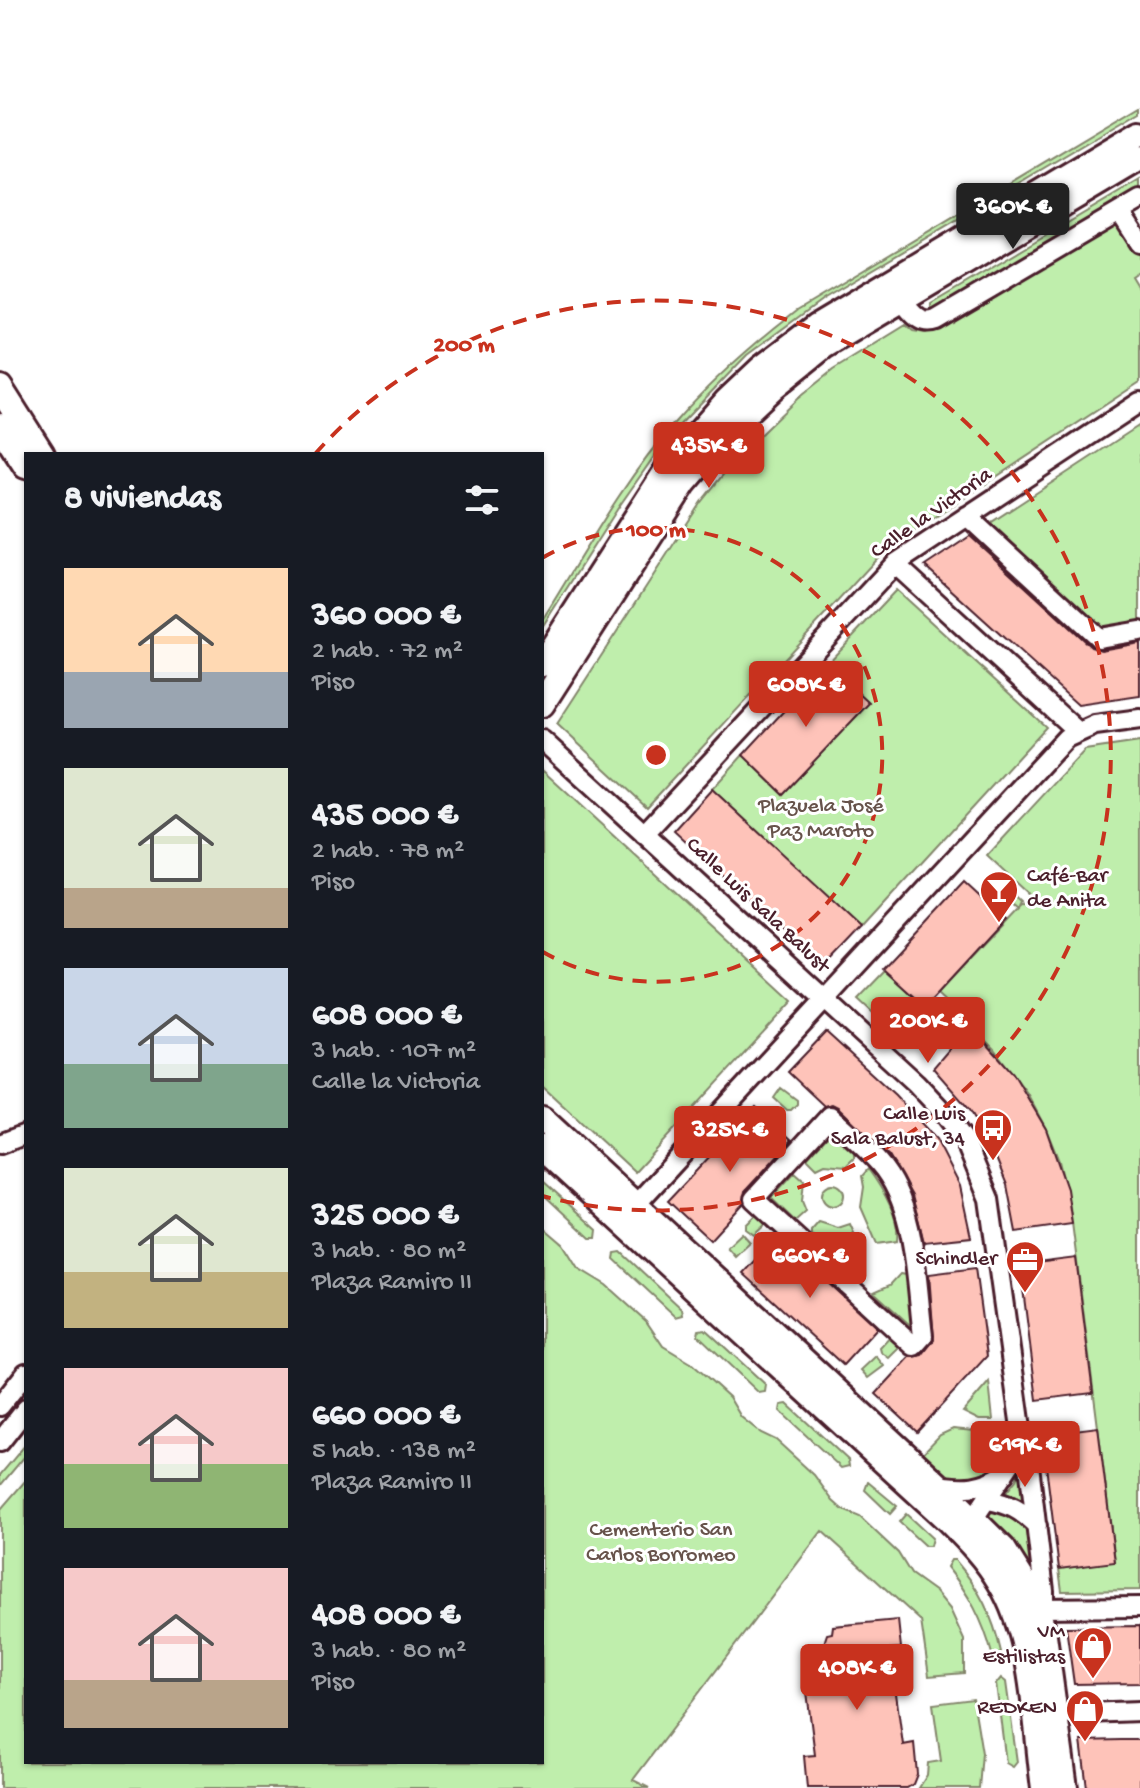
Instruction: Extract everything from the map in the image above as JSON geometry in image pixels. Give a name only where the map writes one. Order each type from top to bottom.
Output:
[{"type":"main road","points":[[544,661],[669,467],[762,368],[817,326],[1140,133]]},
{"type":"main road","points":[[544,701],[652,528],[712,448],[762,397],[824,346],[1140,158]]},
{"type":"main road","points":[[0,388],[41,452]]},
{"type":"main road","points":[[0,426],[24,463]]},
{"type":"main road","points":[[544,1121],[628,1213],[976,1519],[985,1559],[1002,1584],[1020,1629],[1027,1659],[1044,1788]]},
{"type":"main road","points":[[544,1150],[628,1213],[976,1519],[1003,1549],[1021,1574],[1038,1608],[1065,1788]]},
{"type":"street","points":[[878,289],[903,299],[919,321],[927,323],[936,320],[1140,200]]},
{"type":"street","points":[[1120,212],[1140,243]]},
{"type":"street","name":"Calle la Victoria","points":[[644,834],[895,564],[1140,402]]},
{"type":"street","points":[[967,516],[1099,638],[1140,631]]},
{"type":"street","points":[[895,564],[1077,731]]},
{"type":"street","points":[[628,1213],[1055,748],[1077,731],[1095,725],[1140,719]]},
{"type":"street","name":"Calle Luis Sala Balust","points":[[544,742],[916,1083],[965,1141],[989,1199],[1037,1526],[1044,1591],[1044,1599],[1038,1608]]},
{"type":"street","points":[[830,1116],[881,1165],[907,1215],[923,1336],[914,1346],[754,1199],[827,1119],[830,1116]]},
{"type":"street","points":[[0,1144],[24,1135]]},
{"type":"street","points":[[0,1406],[24,1376]]},
{"type":"street","points":[[0,1442],[24,1412]]},
{"type":"street","name":"Calle Luis Sala Balust","points":[[976,1519],[1013,1460],[1021,1428]]},
{"type":"street","points":[[938,1485],[964,1489],[982,1486],[1007,1472]]},
{"type":"street","points":[[976,1519],[1007,1504],[1023,1511],[1037,1526]]},
{"type":"street","points":[[1038,1608],[1140,1607]]},
{"type":"street","points":[[1056,1714],[1140,1711]]},
{"type":"green space","points":[[1140,105],[1140,111],[823,299],[747,355],[667,438],[544,624],[544,617],[605,518],[656,445],[718,377],[797,310]]},
{"type":"green space","points":[[1140,180],[1140,191],[935,311],[931,310],[931,304]]},
{"type":"green space","points":[[1118,220],[1140,255],[1140,270],[1131,276],[1140,291],[1140,382],[884,551],[647,807],[557,724],[701,502],[738,456],[797,399],[833,370],[906,325],[913,331],[926,333]]},
{"type":"green space","points":[[1140,425],[1140,640],[1095,647],[972,535]]},
{"type":"green space","name":"Plazuela José Paz Maroto","points":[[896,590],[1046,727],[862,928],[712,789],[743,755],[783,794],[869,703],[827,664]]},
{"type":"green space","points":[[1140,742],[1140,1590],[1062,1591],[1059,1569],[1115,1561],[1070,1207],[1059,1161],[1027,1093],[994,1049],[958,1013],[944,1029],[935,1023],[946,1007],[951,1007],[937,994],[1017,909],[1000,894],[1007,889],[1020,901],[1018,907],[1030,896],[987,856],[1085,750]]},
{"type":"green space","points":[[544,772],[793,1001],[635,1172],[544,1088]]},
{"type":"green space","points":[[885,971],[925,1007],[898,1036],[858,999]]},
{"type":"green space","points":[[781,1088],[797,1100],[791,1110],[774,1098]]},
{"type":"green space","points":[[830,1133],[854,1153],[854,1158],[846,1166],[825,1164],[817,1168],[807,1158]]},
{"type":"green space","points":[[868,1169],[893,1213],[897,1241],[877,1244],[861,1207],[862,1176]]},
{"type":"green space","points":[[795,1172],[804,1180],[802,1201],[806,1211],[795,1221],[771,1198]]},
{"type":"green space","points":[[544,1182],[597,1230],[596,1238],[590,1238],[544,1195]]},
{"type":"green space","points":[[833,1184],[841,1187],[844,1195],[841,1203],[833,1206],[825,1203],[822,1195],[825,1187]]},
{"type":"green space","points":[[758,1213],[769,1221],[754,1235],[746,1229],[746,1225]]},
{"type":"green space","points":[[819,1222],[838,1228],[850,1224],[860,1247],[847,1267],[811,1234]]},
{"type":"green space","name":"Cementerio San Carlos Borromeo","points":[[544,1228],[563,1244],[578,1268],[606,1285],[646,1321],[663,1346],[707,1377],[729,1397],[741,1417],[776,1440],[814,1475],[833,1501],[843,1510],[860,1517],[898,1553],[911,1574],[936,1592],[950,1609],[964,1640],[964,1673],[929,1676],[921,1621],[822,1531],[633,1780],[649,1788],[0,1788],[0,1510],[24,1482],[24,1764],[544,1764]]},
{"type":"green space","points":[[742,1233],[750,1242],[735,1256],[727,1247]]},
{"type":"green space","points":[[621,1252],[682,1309],[683,1315],[676,1317],[614,1259],[615,1253]]},
{"type":"green space","points":[[900,1274],[907,1275],[911,1326],[874,1292],[890,1285]]},
{"type":"green space","points":[[705,1329],[766,1385],[765,1392],[759,1393],[698,1335],[699,1330]]},
{"type":"green space","points":[[892,1335],[903,1344],[889,1358],[880,1348]]},
{"type":"green space","points":[[876,1356],[884,1366],[868,1378],[861,1370]]},
{"type":"green space","points":[[989,1382],[993,1420],[979,1420],[963,1412]]},
{"type":"green space","points":[[787,1404],[848,1460],[849,1466],[841,1468],[780,1411],[781,1405]]},
{"type":"green space","points":[[953,1429],[995,1433],[1011,1431],[1008,1453],[999,1467],[979,1480],[948,1478],[920,1456],[940,1435]]},
{"type":"green space","points":[[24,1446],[24,1457],[0,1486],[0,1475]]},
{"type":"green space","points":[[1021,1467],[1023,1502],[1005,1494]]},
{"type":"green space","points":[[868,1482],[897,1506],[890,1514],[865,1490]]},
{"type":"green space","points":[[1000,1509],[1011,1514],[1025,1529],[1032,1549],[1035,1583],[1009,1539],[987,1515],[992,1510]]},
{"type":"green space","points":[[906,1514],[932,1538],[930,1546],[925,1546],[899,1522]]},
{"type":"green space","points":[[951,1560],[955,1560],[964,1571],[984,1603],[998,1639],[999,1655],[992,1654],[974,1608],[947,1567]]},
{"type":"green space","points":[[1001,1678],[1006,1682],[1017,1762],[1013,1767],[1006,1763],[996,1684]]},
{"type":"green space","points":[[973,1699],[982,1753],[979,1788],[919,1788],[927,1775],[928,1763],[941,1761],[933,1704]]},
{"type":"building","points":[[970,536],[1091,647],[1101,650],[1140,643],[1140,696],[1078,705],[925,566]]},
{"type":"building","points":[[827,664],[869,703],[783,794],[743,755]]},
{"type":"building","points":[[712,789],[862,928],[823,969],[674,831]]},
{"type":"building","points":[[964,882],[1005,920],[925,1007],[883,969]]},
{"type":"building","points":[[970,1025],[1013,1073],[1046,1129],[1067,1189],[1072,1224],[1016,1232],[1007,1185],[994,1153],[970,1110],[933,1068]]},
{"type":"building","points":[[826,1032],[895,1095],[936,1139],[960,1186],[971,1237],[924,1242],[912,1196],[889,1156],[838,1107],[832,1104],[824,1106],[788,1072]]},
{"type":"building","points":[[756,1107],[792,1140],[745,1191],[743,1204],[710,1240],[668,1201]]},
{"type":"building","points":[[777,1236],[877,1328],[843,1365],[743,1273]]},
{"type":"building","points":[[1076,1258],[1093,1393],[1037,1400],[1020,1265]]},
{"type":"building","points":[[975,1268],[987,1356],[917,1432],[876,1394],[910,1357],[922,1355],[934,1340],[929,1274]]},
{"type":"building","points":[[1098,1427],[1115,1562],[1059,1569],[1042,1434]]},
{"type":"building","points":[[898,1620],[901,1648],[890,1649],[903,1745],[914,1743],[917,1774],[913,1784],[907,1788],[807,1788],[804,1756],[815,1755],[803,1660],[828,1657],[825,1640],[827,1634],[832,1633],[833,1626]]},
{"type":"building","points":[[1140,1626],[1140,1683],[1074,1684],[1066,1627]]},
{"type":"building","points":[[1140,1740],[1140,1788],[1087,1788],[1081,1741]]},
{"type":"place","name":"Café-Bar de Anita","points":[[999,924]]},
{"type":"place","name":"Calle Luis Sala Balust, 34","points":[[993,1162]]},
{"type":"place","name":"Schindler","points":[[1025,1294]]},
{"type":"place","name":"VM Estilistas","points":[[1093,1680]]},
{"type":"place","name":"REDKEN","points":[[1085,1743]]}]
